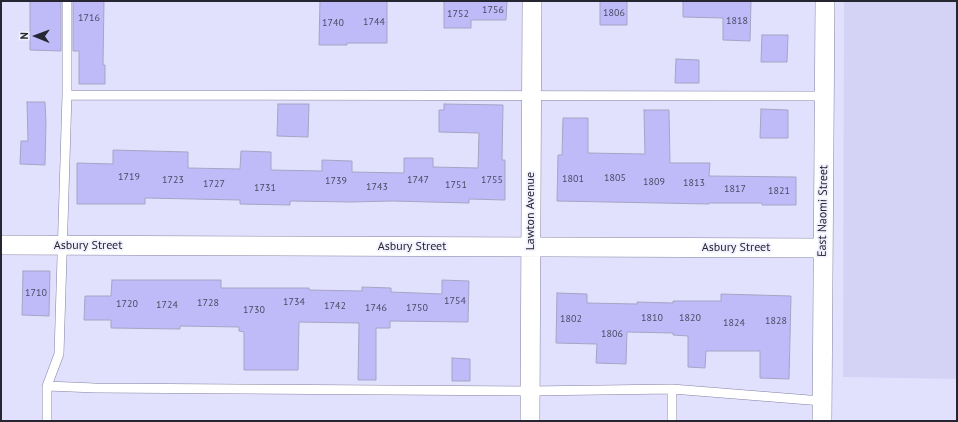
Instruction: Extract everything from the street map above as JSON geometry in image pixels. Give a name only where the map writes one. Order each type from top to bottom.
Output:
[{"type":"street","name":"Lawton Avenue","points":[[530,421],[532,1]]},
{"type":"street","name":"East Naomi Street","points":[[822,421],[822,248],[825,1]]},
{"type":"street","name":"Asbury Street","points":[[1,245],[822,248]]},
{"type":"lane","points":[[47,421],[47,386],[58,354],[67,95],[67,1]]},
{"type":"lane","points":[[67,95],[824,96]]},
{"type":"lane","points":[[47,386],[95,388],[530,391],[672,389],[822,401]]},
{"type":"lane","points":[[672,389],[672,421]]},
{"type":"shaded area","points":[[844,1],[957,1],[957,379],[843,377]]},
{"type":"building","points":[[30,1],[61,1],[61,51],[30,50]]},
{"type":"building","points":[[73,1],[104,1],[103,65],[105,65],[105,84],[79,84],[79,51],[73,51]]},
{"type":"building","points":[[320,1],[387,1],[387,43],[319,45]]},
{"type":"building","points":[[444,1],[507,1],[506,20],[471,20],[471,28],[444,28]]},
{"type":"building","points":[[600,1],[627,1],[627,25],[600,25]]},
{"type":"building","points":[[683,1],[751,1],[750,41],[723,40],[723,18],[683,17]]},
{"type":"building","points":[[762,35],[788,35],[787,62],[761,62]]},
{"type":"building","points":[[676,59],[699,60],[699,83],[675,83]]},
{"type":"building","points":[[27,102],[45,102],[45,165],[20,164],[21,141],[28,141]]},
{"type":"building","points":[[278,104],[309,104],[308,137],[277,136]]},
{"type":"building","points":[[444,104],[503,105],[502,160],[505,160],[505,200],[469,199],[469,203],[290,201],[290,205],[240,204],[240,200],[145,198],[145,204],[77,204],[77,163],[113,164],[113,150],[188,152],[188,168],[240,169],[241,151],[271,152],[271,170],[322,171],[322,160],[352,161],[352,172],[404,173],[404,158],[433,158],[433,167],[478,168],[479,133],[439,132],[439,110],[444,110]]},
{"type":"building","points":[[761,109],[788,110],[788,138],[760,138]]},
{"type":"building","points":[[644,110],[669,110],[670,163],[710,163],[709,176],[796,177],[796,205],[762,205],[762,203],[709,204],[557,201],[558,155],[562,155],[563,118],[588,118],[588,153],[645,154]]},
{"type":"building","points":[[23,271],[50,271],[49,316],[22,315]]},
{"type":"building","points":[[112,280],[221,280],[221,288],[309,288],[309,290],[362,291],[362,287],[391,288],[391,292],[442,294],[442,280],[469,281],[468,322],[390,321],[390,328],[376,328],[376,380],[358,380],[359,323],[299,322],[298,370],[244,370],[244,332],[239,331],[239,327],[180,326],[180,329],[111,328],[111,320],[84,320],[85,296],[111,296]]},
{"type":"building","points":[[557,293],[587,294],[587,303],[637,304],[637,302],[673,303],[673,301],[721,301],[721,294],[791,296],[789,379],[760,378],[760,351],[706,351],[705,368],[688,367],[688,336],[673,335],[673,333],[627,332],[626,364],[596,363],[597,344],[556,343]]},
{"type":"building","points":[[452,358],[470,359],[470,381],[452,381]]}]
